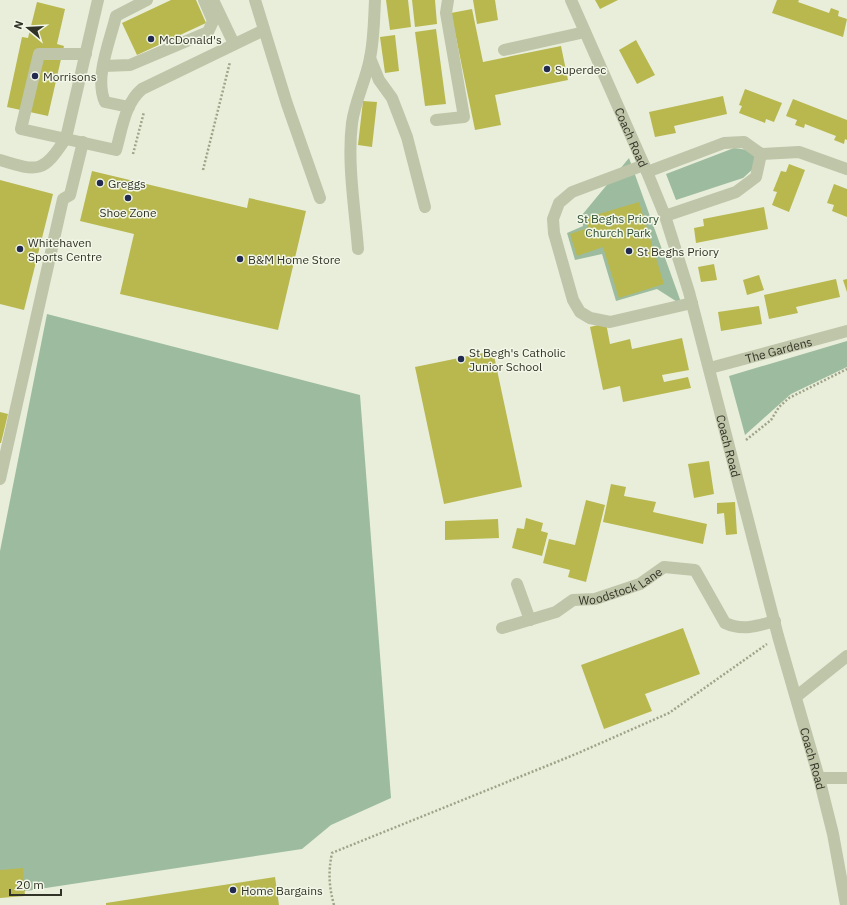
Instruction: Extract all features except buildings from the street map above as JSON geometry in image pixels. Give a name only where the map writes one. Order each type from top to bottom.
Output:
[{"type":"street","points":[[0,160],[29,169],[43,166],[53,157],[66,138],[98,0]]},
{"type":"street","points":[[128,107],[105,102],[100,92],[101,76],[116,16],[147,0]]},
{"type":"street","points":[[104,66],[130,65],[208,32],[213,21],[204,0]]},
{"type":"street","points":[[214,0],[234,44]]},
{"type":"street","points":[[255,0],[302,149],[320,198]]},
{"type":"street","points":[[358,249],[352,157],[352,123],[359,92],[370,58],[374,25],[374,0]]},
{"type":"street","points":[[436,120],[464,116],[446,13],[448,0]]},
{"type":"street","name":"Coach Road","points":[[572,0],[646,168],[665,216],[692,303],[778,636],[797,696],[819,778],[833,834],[846,905]]},
{"type":"street","points":[[86,54],[39,54],[21,129],[116,150],[128,107],[134,95],[142,89],[264,30]]},
{"type":"street","points":[[504,50],[585,32]]},
{"type":"street","points":[[370,58],[379,80],[392,98],[407,137],[425,207]]},
{"type":"street","points":[[0,479],[63,200],[70,195],[83,142]]},
{"type":"street","points":[[692,303],[610,322],[590,318],[580,312],[573,300],[554,233],[553,219],[559,203],[572,192],[724,142],[744,142],[761,154],[799,152],[847,169]]},
{"type":"street","points":[[665,216],[736,192],[756,177],[761,154]]},
{"type":"street","name":"The Gardens","points":[[710,368],[847,331]]},
{"type":"street","name":"Woodstock Lane","points":[[502,628],[556,612],[573,600],[595,599],[640,584],[664,567],[696,570],[725,623],[733,627],[745,628],[775,621]]},
{"type":"street","points":[[517,584],[530,620]]},
{"type":"street","points":[[797,696],[847,656]]},
{"type":"street","points":[[819,778],[847,778]]},
{"type":"path","points":[[202,170],[234,44]]},
{"type":"path","points":[[746,440],[771,420],[779,407],[789,398],[847,369]]},
{"type":"path","points":[[334,905],[329,886],[329,866],[332,853],[454,802],[576,754],[669,713],[778,636]]},
{"type":"green space","points":[[734,148],[748,150],[755,157],[753,169],[743,178],[676,200],[666,174]]},
{"type":"green space","name":"St Beghs Priory Church Park","points":[[629,158],[682,305],[657,289],[616,301],[602,254],[575,260],[567,233],[583,226],[582,215]]},
{"type":"green space","points":[[47,314],[360,395],[391,798],[331,825],[302,849],[0,895],[0,551]]},
{"type":"green space","points":[[847,341],[847,367],[791,394],[745,435],[729,376]]},
{"type":"place","name":"McDonald's","points":[[151,39]]},
{"type":"place","name":"Superdec","points":[[547,69]]},
{"type":"place","name":"Morrisons","points":[[35,76]]},
{"type":"place","name":"Greggs","points":[[100,183]]},
{"type":"place","name":"Shoe Zone","points":[[128,198]]},
{"type":"place","name":"Whitehaven Sports Centre","points":[[20,249]]},
{"type":"place","name":"St Beghs Priory","points":[[629,251]]},
{"type":"place","name":"B&M Home Store","points":[[240,259]]},
{"type":"place","name":"St Begh's Catholic Junior School","points":[[461,359]]},
{"type":"place","name":"Home Bargains","points":[[233,890]]}]
